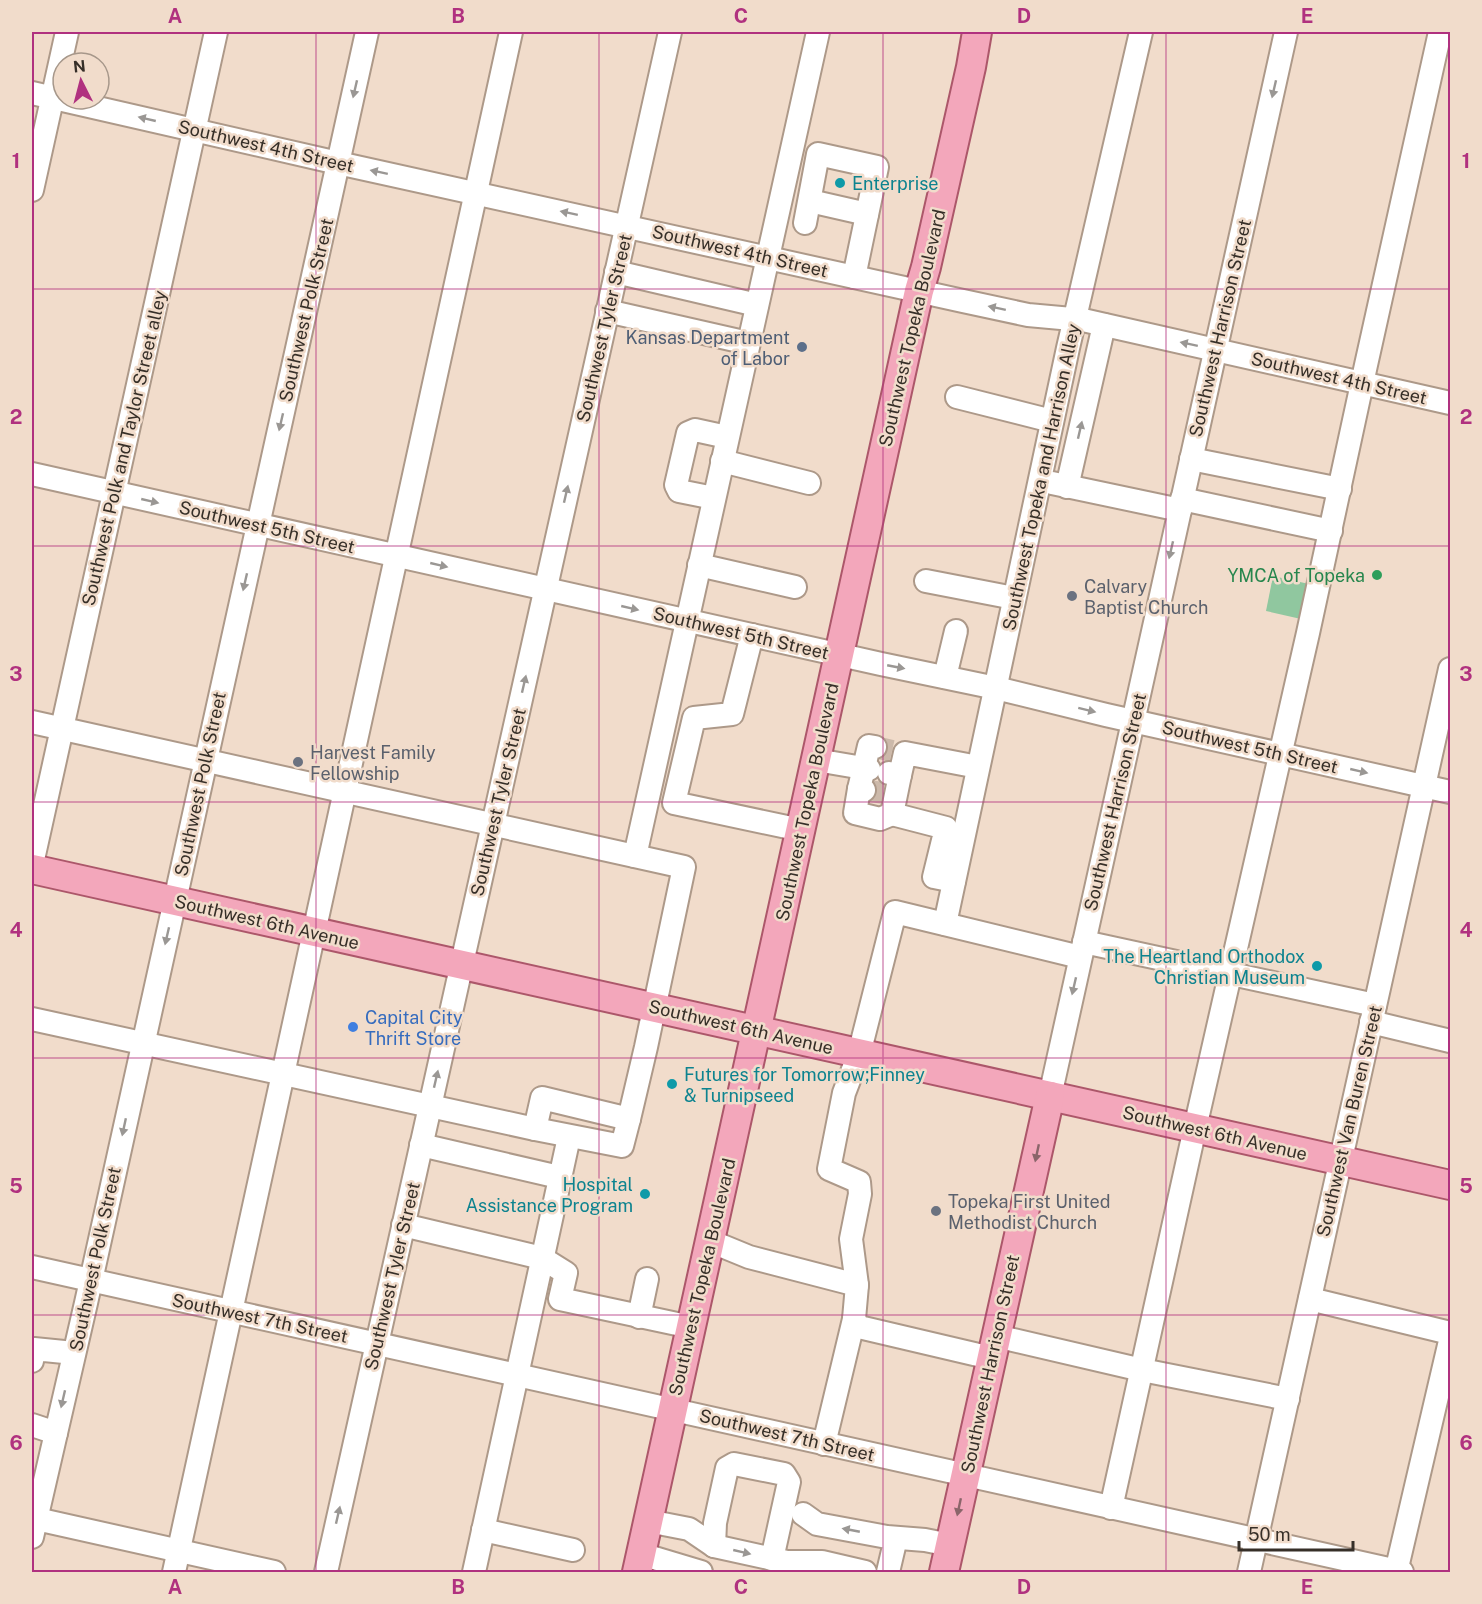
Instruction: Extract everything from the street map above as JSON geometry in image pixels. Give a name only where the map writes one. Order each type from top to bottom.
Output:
[{"type":"main road","name":"Southwest Topeka Boulevard","points":[[639,1563],[977,32]]},
{"type":"main road","name":"Southwest 6th Avenue","points":[[32,869],[1450,1185]]},
{"type":"main road","name":"Southwest Harrison Street","points":[[947,1559],[1050,1096]]},
{"type":"street","points":[[32,190],[42,95],[67,32]]},
{"type":"street","name":"Southwest Polk and Taylor Street alley","points":[[32,864],[216,32]]},
{"type":"street","name":"Southwest Polk Street","points":[[33,1525],[91,1281],[367,32]]},
{"type":"street","points":[[176,1562],[511,32]]},
{"type":"street","name":"Southwest Tyler Street","points":[[326,1572],[670,32]]},
{"type":"street","points":[[635,856],[818,32]]},
{"type":"street","name":"Southwest Harrison Street","points":[[1050,1096],[1286,32]]},
{"type":"street","points":[[1111,1508],[1331,531],[1440,32]]},
{"type":"street","name":"Southwest Topeka and Harrison Alley","points":[[945,924],[954,881],[955,830],[978,767],[996,688],[1135,39]]},
{"type":"street","name":"Southwest 4th Street","points":[[42,95],[854,277],[1028,315],[1075,319],[1104,325],[1450,403]]},
{"type":"street","points":[[805,223],[818,154],[877,167],[854,277]]},
{"type":"street","points":[[810,201],[867,214]]},
{"type":"street","points":[[616,272],[757,305]]},
{"type":"street","points":[[607,311],[748,343]]},
{"type":"street","points":[[1066,487],[1104,325]]},
{"type":"street","points":[[957,397],[1052,421]]},
{"type":"street","points":[[714,498],[679,491],[676,485],[688,433],[695,430],[727,437]]},
{"type":"street","points":[[1191,459],[1340,489]]},
{"type":"street","points":[[722,461],[809,483]]},
{"type":"street","name":"Southwest 5th Street","points":[[32,474],[839,655],[996,688],[1450,792]]},
{"type":"street","points":[[1039,480],[1066,487],[1331,531]]},
{"type":"street","points":[[699,565],[795,587]]},
{"type":"street","points":[[926,581],[1014,598]]},
{"type":"street","points":[[952,679],[961,633]]},
{"type":"street","points":[[752,635],[732,714],[694,718],[674,803],[801,830]]},
{"type":"street","name":"Southwest Van Buren Street","points":[[1250,1572],[1450,669]]},
{"type":"street","points":[[32,722],[684,867],[622,1146],[535,1130],[32,1018]]},
{"type":"street","points":[[816,760],[882,777],[978,767]]},
{"type":"street","points":[[882,777],[955,830]]},
{"type":"street","points":[[824,1444],[854,1319],[857,1284],[851,1239],[860,1194],[859,1182],[829,1169],[844,1093],[860,1053],[895,912],[945,924],[1082,950],[1230,975],[1373,1014],[1450,1041]]},
{"type":"street","points":[[535,1130],[542,1098],[629,1119]]},
{"type":"street","points":[[474,1572],[569,1137]]},
{"type":"street","points":[[421,1145],[559,1177]]},
{"type":"street","points":[[403,1225],[542,1258],[566,1273],[560,1299],[639,1317],[651,1317],[691,1328]]},
{"type":"street","points":[[710,1241],[748,1257],[857,1284]]},
{"type":"street","name":"Southwest 7th Street","points":[[32,1268],[1398,1572]]},
{"type":"street","points":[[639,1317],[647,1279]]},
{"type":"street","points":[[1310,1299],[1450,1333]]},
{"type":"street","points":[[854,1319],[859,1327],[1142,1370],[1288,1399]]},
{"type":"street","points":[[1398,1572],[1450,1341]]},
{"type":"street","points":[[32,1361],[34,1349],[74,1353]]},
{"type":"street","points":[[32,1425],[56,1433]]},
{"type":"street","points":[[784,1474],[794,1437]]},
{"type":"street","points":[[714,1546],[715,1523],[728,1468],[734,1464],[784,1474],[789,1482],[794,1507],[772,1559]]},
{"type":"street","points":[[794,1507],[817,1524],[896,1538],[925,1540],[947,1559]]},
{"type":"street","points":[[648,1521],[689,1529],[714,1546],[787,1562],[822,1562],[866,1572]]},
{"type":"street","points":[[33,1525],[176,1562],[274,1572]]},
{"type":"street","points":[[483,1530],[573,1550]]},
{"type":"street","points":[[888,1572],[896,1538]]},
{"type":"street","points":[[639,1563],[701,1572]]},
{"type":"green space","points":[[1273,576],[1309,584],[1301,619],[1266,611]]},
{"type":"tunnel","points":[[875,747],[892,751]]},
{"type":"tunnel","points":[[864,790],[883,793]]},
{"type":"place","name":"Enterprise","points":[[840,183]]},
{"type":"place","name":"Kansas Department of Labor","points":[[802,347]]},
{"type":"place","name":"YMCA of Topeka","points":[[1377,575]]},
{"type":"place","name":"Calvary Baptist Church","points":[[1072,596]]},
{"type":"place","name":"Harvest Family Fellowship","points":[[298,762]]},
{"type":"place","name":"The Heartland Orthodox Christian Museum","points":[[1317,966]]},
{"type":"place","name":"Capital City Thrift Store","points":[[353,1027]]},
{"type":"place","name":"Futures for Tomorrow;Finney & Turnipseed","points":[[672,1084]]},
{"type":"place","name":"Hospital Assistance Program","points":[[645,1194]]},
{"type":"place","name":"Topeka First United Methodist Church","points":[[936,1211]]}]
